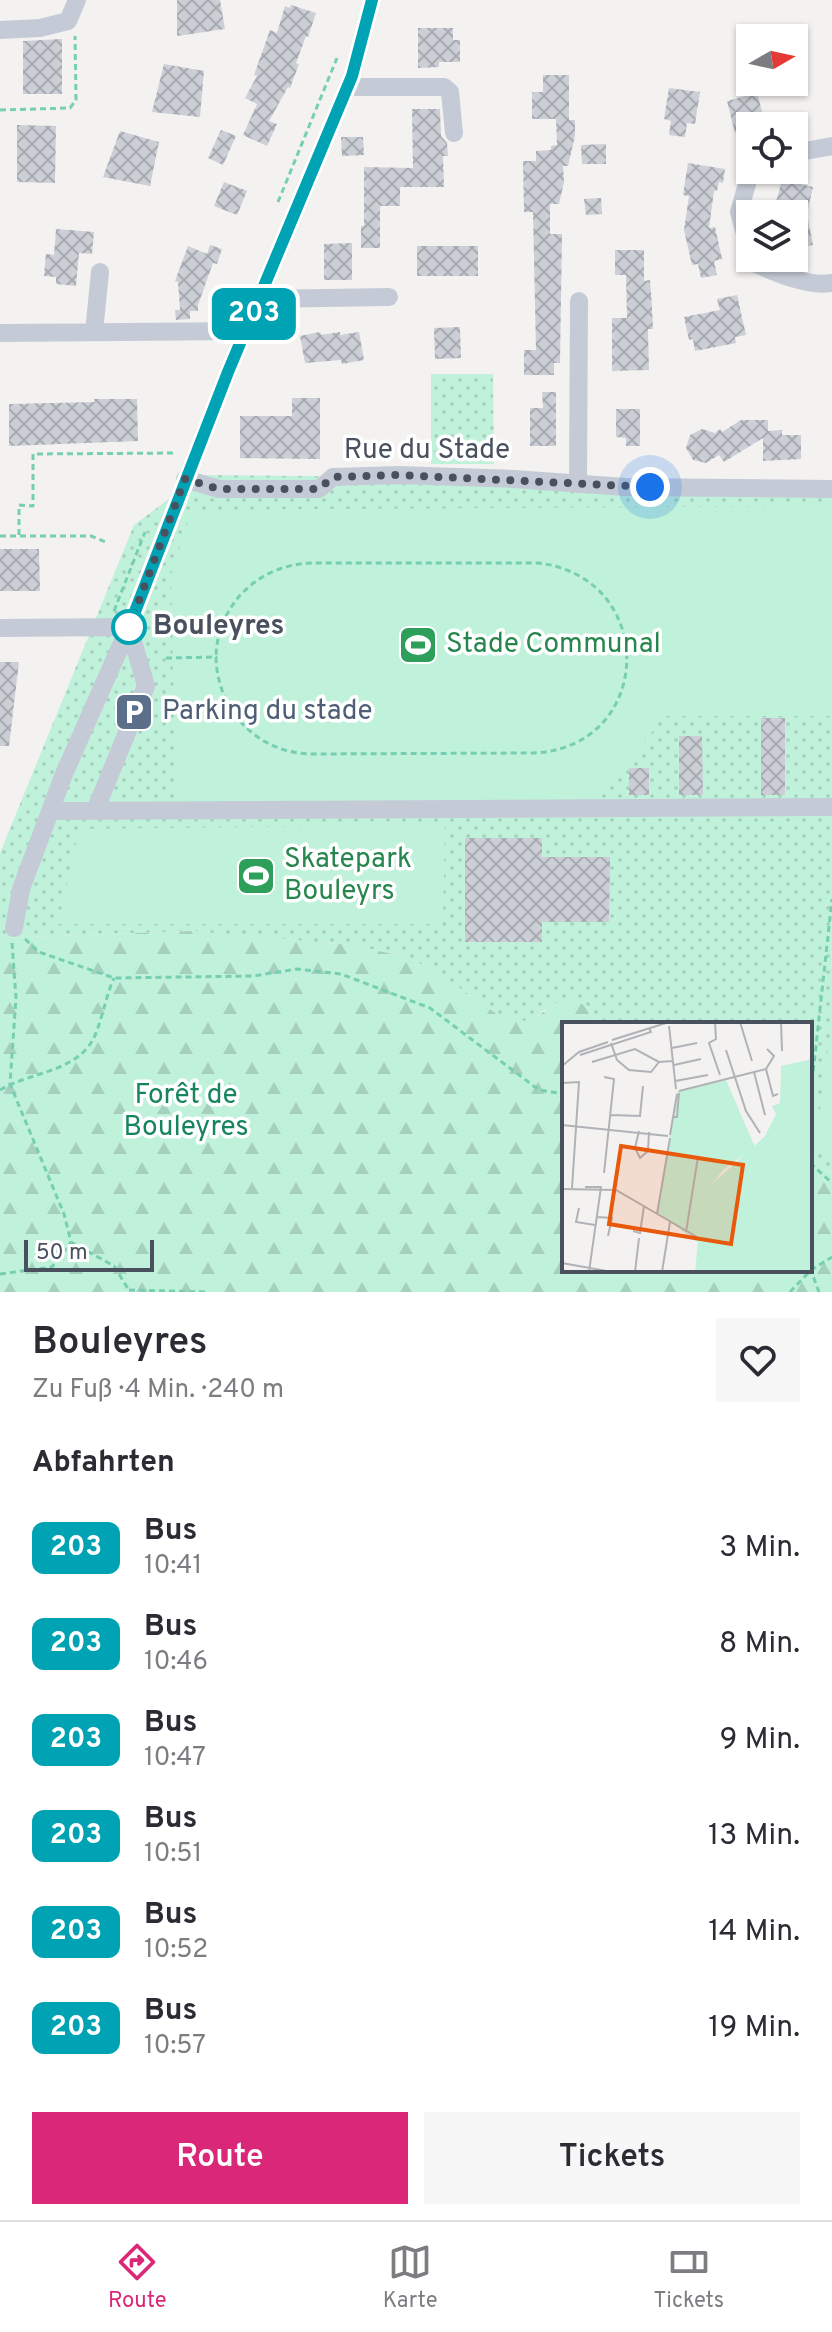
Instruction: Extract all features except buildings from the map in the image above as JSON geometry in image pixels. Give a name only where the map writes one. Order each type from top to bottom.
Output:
[{"type":"street","points":[[0,30],[40,28],[68,21],[77,0]]},
{"type":"street","points":[[14,928],[21,889],[50,811],[129,627],[185,479],[347,87],[372,0]]},
{"type":"street","points":[[347,87],[444,87],[450,92],[454,133]]},
{"type":"street","points":[[808,150],[832,146]]},
{"type":"street","points":[[94,332],[100,272]]},
{"type":"street","points":[[774,272],[824,284],[832,283]]},
{"type":"street","points":[[260,299],[389,297]]},
{"type":"street","points":[[578,484],[579,301]]},
{"type":"street","points":[[0,333],[247,331]]},
{"type":"street","name":"Rue du Stade","points":[[185,479],[219,489],[319,489],[333,477],[398,475],[625,487],[832,489]]},
{"type":"street","points":[[0,628],[129,627]]},
{"type":"street","points":[[95,811],[146,686],[129,627]]},
{"type":"street","points":[[50,811],[832,807]]},
{"type":"path","points":[[0,110],[70,108],[76,100],[76,38],[68,21]]},
{"type":"path","points":[[19,535],[19,505],[33,506],[33,454],[177,453]]},
{"type":"path","points":[[0,536],[91,536],[108,543]]},
{"type":"path","points":[[312,563],[538,563],[557,566],[581,576],[606,598],[621,623],[628,665],[624,685],[609,715],[587,737],[559,750],[534,753],[304,754],[267,743],[243,725],[224,696],[216,657],[222,624],[238,598],[254,581],[284,567],[312,563]]},
{"type":"path","points":[[166,658],[216,657]]},
{"type":"path","points":[[812,1083],[832,899]]},
{"type":"path","points":[[14,928],[39,952],[114,978],[253,976],[297,969],[341,974],[430,1008],[539,1090],[562,1094]]},
{"type":"path","points":[[14,928],[16,998],[10,1084],[64,1214],[71,1242],[114,1266],[129,1291],[209,1292]]},
{"type":"path","points":[[0,1090],[76,1061],[96,1035],[103,1003],[114,978]]},
{"type":"path","points":[[812,1165],[832,1183]]},
{"type":"path","points":[[0,1274],[52,1267],[71,1242]]},
{"type":"path","points":[[812,1268],[832,1257]]},
{"type":"path","points":[[790,1292],[807,1272]]},
{"type":"path","points":[[811,1272],[819,1292]]},
{"type":"green space","points":[[431,374],[493,374],[494,464],[431,464]]},
{"type":"green space","points":[[201,475],[832,481],[832,1174],[812,1152],[812,1022],[604,1022],[582,1004],[544,1010],[534,1019],[525,1021],[501,1017],[434,970],[403,956],[350,945],[190,931],[0,938],[0,853],[134,525]]},
{"type":"green space","name":"Stade Communal","points":[[832,506],[832,716],[664,716],[616,779],[584,803],[176,804],[171,574],[192,510]]},
{"type":"green space","name":"Skatepark Bouleyrs","points":[[445,825],[443,924],[58,924],[79,829]]},
{"type":"green space","name":"Forêt de Bouleyres","points":[[190,931],[350,945],[403,956],[434,970],[501,1017],[525,1021],[534,1019],[555,1003],[569,1001],[582,1004],[604,1022],[562,1022],[562,1272],[812,1272],[812,1152],[832,1174],[832,1292],[0,1292],[0,938]]},
{"type":"green space","points":[[832,1018],[832,1155],[816,1140]]},
{"type":"bus line","name":"203","points":[[129,627],[228,372],[352,76],[372,0]]},
{"type":"place","name":"Bouleyres","points":[[129,627]]},
{"type":"place","name":"Stade Communal","points":[[418,645]]},
{"type":"place","name":"Parking du stade","points":[[134,712]]},
{"type":"place","name":"Skatepark Bouleyrs","points":[[256,876]]},
{"type":"route","points":[[129,627],[185,479],[219,489],[319,489],[333,477],[398,475],[650,487]]}]
